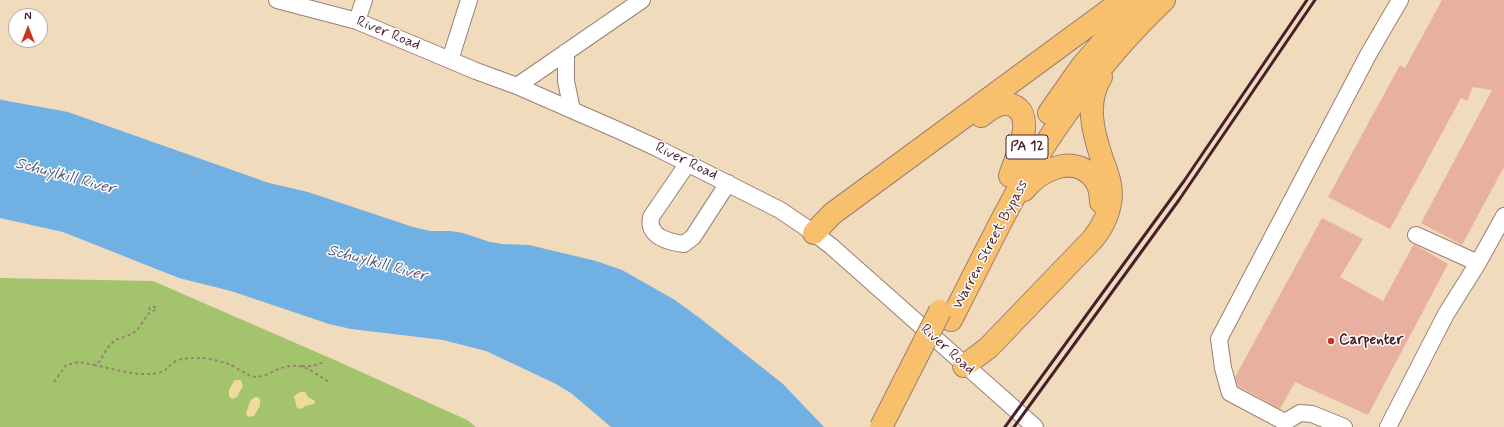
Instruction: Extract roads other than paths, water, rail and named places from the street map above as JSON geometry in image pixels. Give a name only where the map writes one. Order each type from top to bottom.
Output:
[{"type":"highway","points":[[814,233],[832,214],[1123,0]]},
{"type":"highway","name":"Warren Street Bypass","points":[[897,427],[1010,176],[1043,120],[1074,77],[1103,40],[1139,0]]},
{"type":"highway","name":"Warren Street Bypass","points":[[881,427],[1056,128],[1116,51],[1164,0]]},
{"type":"highway","points":[[964,366],[988,348],[1092,240],[1104,222],[1110,203],[1110,185],[1093,132],[1092,110],[1095,90],[1099,80],[1116,51]]},
{"type":"highway","points":[[814,233],[837,221],[989,110],[1005,104],[1010,104],[1019,110],[1024,122],[1024,136],[1010,176]]},
{"type":"highway","points":[[964,366],[982,341],[1088,230],[1096,218],[1099,210],[1101,198],[1100,191],[1094,178],[1084,169],[1060,166],[1042,173],[1034,179],[1027,185],[1008,210]]},
{"type":"street","name":"River Road","points":[[277,0],[357,21],[517,86],[657,148],[780,210],[814,233],[1035,427]]},
{"type":"street","points":[[357,21],[364,0]]},
{"type":"street","points":[[450,60],[469,0]]},
{"type":"street","points":[[517,86],[642,0]]},
{"type":"street","points":[[1344,427],[1312,414],[1300,413],[1285,422],[1230,393],[1223,368],[1218,338],[1368,55],[1400,0]]},
{"type":"street","points":[[566,52],[566,82],[572,110]]},
{"type":"street","points":[[688,164],[651,217],[650,223],[653,230],[657,236],[666,241],[684,244],[693,237],[728,183]]},
{"type":"street","points":[[1388,427],[1446,314],[1478,263],[1504,216]]},
{"type":"street","points":[[1416,235],[1478,263]]},
{"type":"water","name":"Schuylkill River","points":[[0,99],[68,112],[269,183],[308,192],[413,227],[430,231],[450,231],[463,233],[490,242],[529,245],[596,261],[622,270],[675,300],[701,319],[783,384],[824,427],[611,427],[571,393],[554,383],[486,351],[443,340],[351,329],[329,324],[231,291],[179,278],[63,232],[0,218]]},
{"type":"railway","points":[[1005,427],[1184,181],[1307,0]]},
{"type":"railway","points":[[1014,427],[1179,200],[1315,0]]},
{"type":"place","name":"Carpenter","points":[[1331,341]]}]
